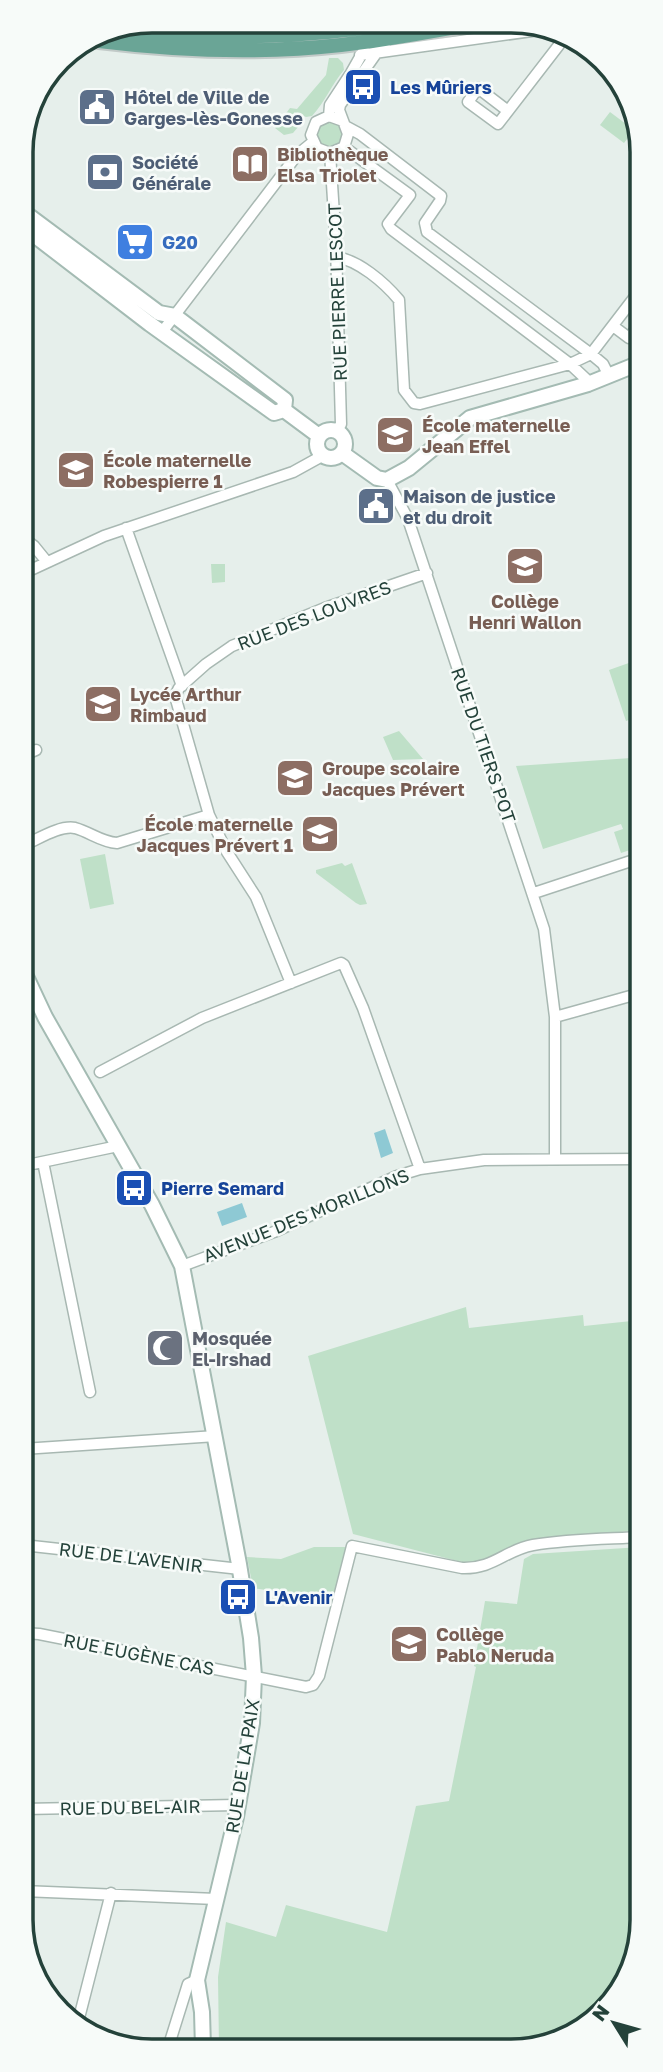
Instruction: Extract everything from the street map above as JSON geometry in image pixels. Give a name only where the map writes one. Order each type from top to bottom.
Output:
[{"type":"main road","points":[[116,40],[179,34],[313,33]]},
{"type":"main road","points":[[179,34],[278,49],[379,43],[430,33]]},
{"type":"street","points":[[371,33],[379,43]]},
{"type":"street","points":[[329,116],[330,105],[360,55],[395,33]]},
{"type":"street","points":[[379,43],[498,33]]},
{"type":"street","points":[[329,116],[316,122],[313,142],[317,148],[330,153],[344,146],[348,134],[339,110],[340,105],[379,43]]},
{"type":"street","points":[[347,44],[353,70]]},
{"type":"street","points":[[508,111],[559,44]]},
{"type":"street","points":[[329,116],[360,134],[441,196],[425,223],[427,232],[591,354],[603,364],[609,376]]},
{"type":"street","points":[[162,332],[296,155],[313,142]]},
{"type":"street","points":[[344,146],[410,195]]},
{"type":"street","name":"RUE PIERRE LESCOT","points":[[330,153],[341,424],[337,431]]},
{"type":"street","points":[[421,180],[388,224],[391,229],[570,364],[588,384]]},
{"type":"street","points":[[34,223],[159,313],[175,316],[285,400],[284,410]]},
{"type":"street","points":[[34,224],[162,332],[274,414],[284,410]]},
{"type":"street","points":[[336,257],[349,259],[399,300],[404,390],[414,403],[420,404],[570,364],[591,354],[630,303]]},
{"type":"street","points":[[613,326],[630,337]]},
{"type":"street","points":[[342,453],[377,478],[387,480],[409,468],[470,418],[588,384],[630,367]]},
{"type":"street","points":[[284,410],[319,436]]},
{"type":"street","points":[[327,430],[337,431],[345,441],[342,453],[331,459],[322,456],[316,444],[319,436],[327,430]]},
{"type":"street","points":[[34,568],[126,528],[293,472],[322,456]]},
{"type":"street","name":"RUE DU TIERS POT","points":[[387,480],[408,519],[534,893],[548,950],[555,1017],[555,1158]]},
{"type":"street","points":[[126,528],[181,686],[175,696],[209,815],[227,852],[256,897],[290,983]]},
{"type":"street","points":[[34,546],[47,562]]},
{"type":"street","name":"RUE DES LOUVRES","points":[[181,686],[232,646],[325,608],[427,573]]},
{"type":"street","points":[[34,841],[65,828],[83,831],[107,842],[117,843],[209,815]]},
{"type":"street","points":[[534,893],[630,861]]},
{"type":"street","points":[[100,1072],[202,1018],[341,963],[366,1018],[421,1169]]},
{"type":"street","name":"RUE DE LA PAIX","points":[[34,993],[170,1238],[182,1266],[216,1436],[251,1638],[254,1676],[252,1723],[237,1805],[197,1980],[188,1984],[171,2039]]},
{"type":"street","points":[[555,1017],[630,996]]},
{"type":"street","points":[[33,1163],[118,1146]]},
{"type":"street","name":"AVENUE DES MORILLONS","points":[[182,1266],[274,1232],[397,1176],[421,1169],[484,1160],[629,1159]]},
{"type":"street","points":[[43,1161],[90,1392]]},
{"type":"street","points":[[33,1448],[216,1436]]},
{"type":"street","name":"RUE EUGÈNE CAS","points":[[33,1634],[306,1687],[313,1685],[319,1676],[352,1546],[475,1568],[488,1566],[530,1546],[561,1541],[629,1538]]},
{"type":"street","name":"RUE DE L'AVENIR","points":[[33,1546],[240,1569]]},
{"type":"street","name":"RUE DU BEL-AIR","points":[[33,1809],[237,1805]]},
{"type":"street","points":[[33,1891],[216,1899]]},
{"type":"street","points":[[80,2014],[111,1893]]},
{"type":"street","points":[[197,1980],[203,2039]]},
{"type":"green space","points":[[329,58],[338,58],[343,63],[344,70],[312,116],[306,117],[294,112],[299,126],[293,133],[284,135],[275,128],[290,108],[297,109],[326,75]]},
{"type":"green space","points":[[610,112],[626,124],[628,138],[624,143],[600,125]]},
{"type":"green space","points":[[329,121],[338,125],[342,134],[338,143],[329,147],[320,143],[316,134],[320,125]]},
{"type":"green space","points":[[211,564],[225,564],[225,582],[212,583]]},
{"type":"green space","points":[[630,663],[630,720],[626,721],[609,670]]},
{"type":"green space","points":[[399,731],[423,759],[393,760],[383,737]]},
{"type":"green space","points":[[630,758],[630,850],[621,853],[614,832],[623,829],[621,824],[543,849],[516,766]]},
{"type":"green space","points":[[105,854],[114,904],[90,909],[80,859]]},
{"type":"green space","points":[[342,863],[345,866],[352,863],[367,904],[356,903],[316,873],[316,870]]},
{"type":"green space","points":[[466,1307],[469,1328],[583,1315],[584,1326],[629,1321],[629,1531],[527,1541],[490,1560],[465,1563],[353,1534],[308,1356]]},
{"type":"green space","points":[[314,1547],[349,1547],[335,1600],[253,1588],[247,1557],[281,1559]]},
{"type":"green space","points":[[629,1548],[629,1927],[621,1965],[610,1986],[579,1988],[579,2016],[556,2030],[534,2036],[510,2039],[219,2039],[218,1977],[226,1922],[276,1937],[286,1905],[387,1932],[416,1806],[449,1801],[476,1667],[474,1666],[485,1601],[517,1604],[524,1559],[533,1554]]},
{"type":"water","points":[[385,1129],[393,1153],[381,1158],[374,1133]]},
{"type":"water","points":[[242,1203],[247,1217],[222,1226],[217,1212]]},
{"type":"place","name":"Les Mûriers","points":[[363,87]]},
{"type":"place","name":"Hôtel de Ville de Garges-lès-Gonesse","points":[[97,107]]},
{"type":"place","name":"Bibliothèque Elsa Triolet","points":[[250,164]]},
{"type":"place","name":"Société Générale","points":[[105,172]]},
{"type":"place","name":"G20","points":[[135,242]]},
{"type":"place","name":"École maternelle Jean Effel","points":[[395,435]]},
{"type":"place","name":"École maternelle Robespierre 1","points":[[76,470]]},
{"type":"place","name":"Maison de justice et du droit","points":[[376,506]]},
{"type":"place","name":"Collège Henri Wallon","points":[[525,566]]},
{"type":"place","name":"Lycée Arthur Rimbaud","points":[[103,704]]},
{"type":"place","name":"Groupe scolaire Jacques Prévert","points":[[295,778]]},
{"type":"place","name":"École maternelle Jacques Prévert 1","points":[[320,834]]},
{"type":"place","name":"Pierre Semard","points":[[134,1188]]},
{"type":"place","name":"Mosquée El-Irshad","points":[[165,1348]]},
{"type":"place","name":"L'Avenir","points":[[238,1597]]},
{"type":"place","name":"Collège Pablo Neruda","points":[[409,1644]]}]
